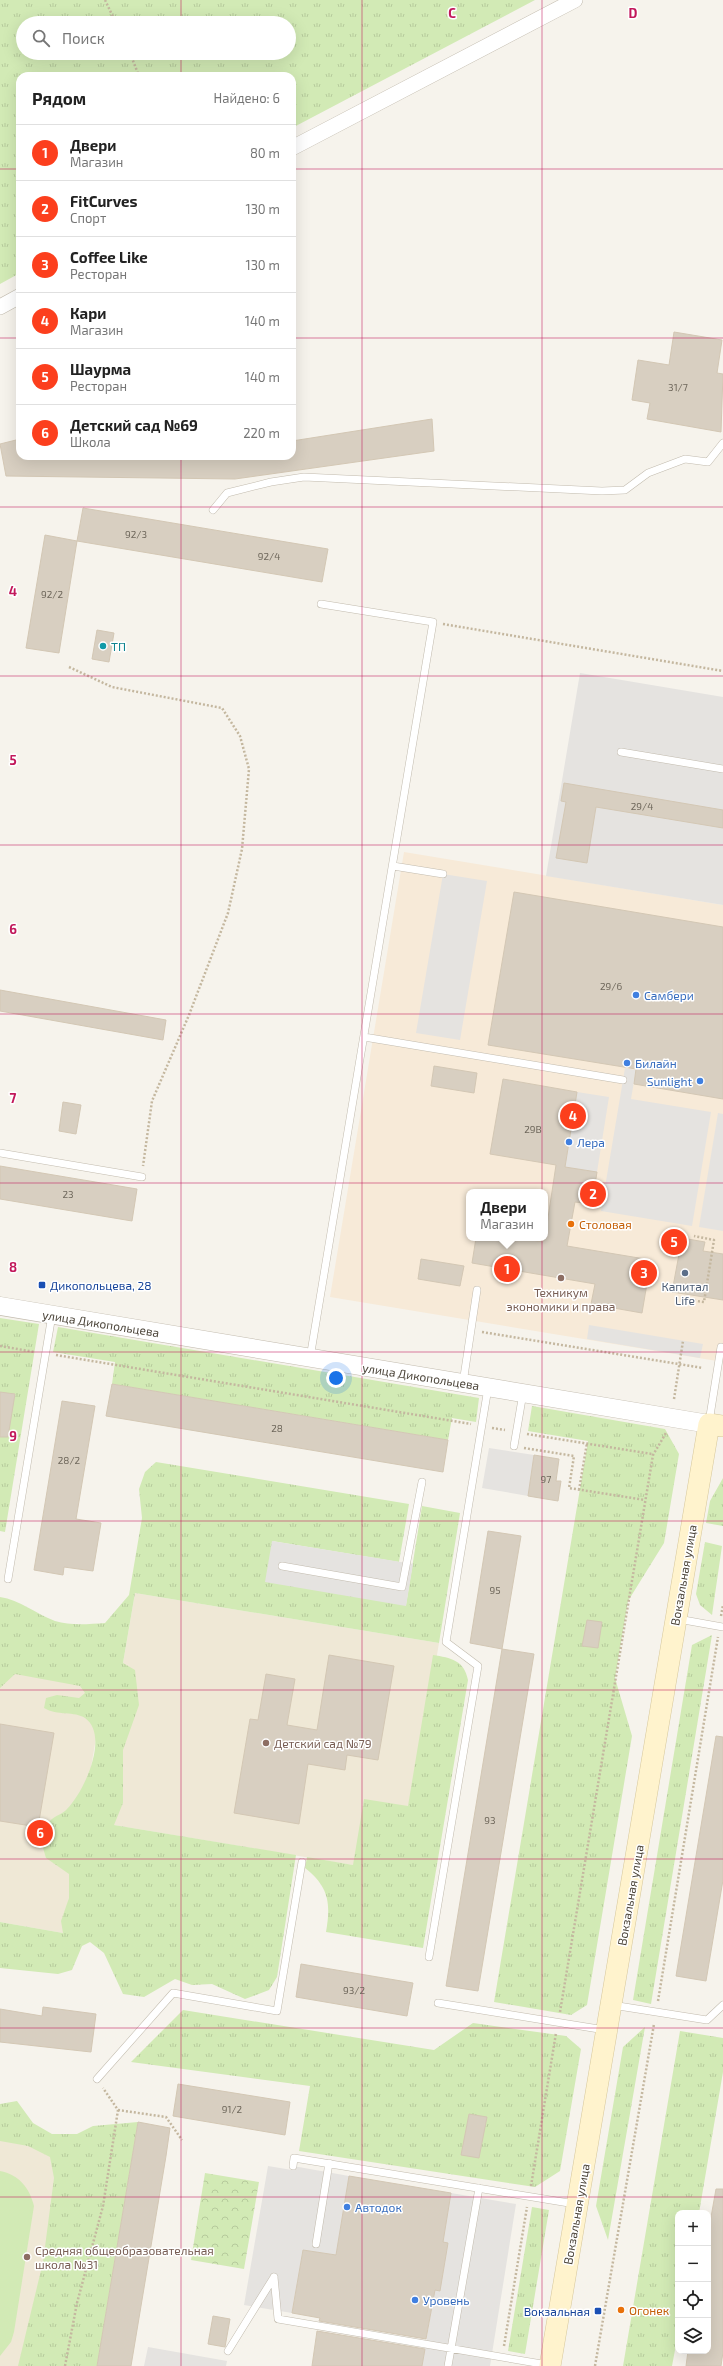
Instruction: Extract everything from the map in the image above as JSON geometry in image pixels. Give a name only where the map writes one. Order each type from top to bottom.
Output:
[{"type":"main road","name":"Вокзальная улица","points":[[551,2366],[676,1618],[716,1425]]},
{"type":"street","points":[[296,146],[575,0]]},
{"type":"street","points":[[0,307],[16,298]]},
{"type":"street","name":"улица Дикопольцева","points":[[0,1306],[716,1425]]},
{"type":"lane","points":[[212,510],[227,493],[271,482],[304,477],[602,491],[625,490],[648,473],[685,459],[708,462],[723,443]]},
{"type":"lane","points":[[310,1358],[433,622],[321,604]]},
{"type":"lane","points":[[621,752],[723,769]]},
{"type":"lane","points":[[392,866],[443,874]]},
{"type":"lane","points":[[364,1037],[623,1080]]},
{"type":"lane","points":[[0,1153],[142,1177]]},
{"type":"lane","points":[[463,1383],[477,1290]]},
{"type":"lane","points":[[8,1579],[52,1315]]},
{"type":"lane","points":[[716,1425],[721,1347]]},
{"type":"lane","points":[[429,1957],[478,1666],[446,1642],[488,1387]]},
{"type":"lane","points":[[514,1446],[523,1393]]},
{"type":"lane","points":[[282,1566],[402,1588],[422,1482]]},
{"type":"lane","points":[[676,1618],[721,1626]]},
{"type":"lane","points":[[97,2079],[173,1993],[277,2011],[302,1862]]},
{"type":"lane","points":[[438,2003],[607,2030]]},
{"type":"lane","points":[[611,2005],[707,2020],[723,2005]]},
{"type":"lane","points":[[292,2166],[294,2158],[578,2205]]},
{"type":"lane","points":[[316,2244],[329,2163]]},
{"type":"lane","points":[[448,2366],[479,2188]]},
{"type":"lane","points":[[228,2351],[274,2277],[278,2319],[551,2366]]},
{"type":"path","points":[[105,0],[113,16]]},
{"type":"path","points":[[133,60],[137,72]]},
{"type":"path","points":[[433,622],[723,671]]},
{"type":"path","points":[[69,668],[112,687],[222,708],[240,736],[249,769],[242,849],[228,913],[189,1015],[152,1101],[142,1177]]},
{"type":"path","points":[[690,1300],[704,1302],[714,1240],[694,1236]]},
{"type":"path","points":[[472,1330],[702,1368]]},
{"type":"path","points":[[674,1400],[683,1341]]},
{"type":"path","points":[[0,1346],[652,1454]]},
{"type":"path","points":[[615,1678],[652,1454],[668,1430]]},
{"type":"path","points":[[579,1490],[587,1444]]},
{"type":"path","points":[[514,1446],[574,1456],[569,1488],[645,1500]]},
{"type":"path","points":[[595,2366],[721,1626],[723,1605]]},
{"type":"path","points":[[65,2366],[77,2303],[103,2206],[118,2110],[97,2079]]},
{"type":"path","points":[[118,2110],[166,2117],[182,2140]]},
{"type":"shaded area","points":[[580,673],[723,697],[723,905],[546,876]]},
{"type":"shaded area","points":[[404,852],[723,905],[723,1362],[330,1297]]},
{"type":"shaded area","points":[[443,874],[487,881],[460,1040],[416,1033]]},
{"type":"shaded area","points":[[625,1068],[636,1070],[631,1099],[711,1112],[692,1226],[601,1211]]},
{"type":"shaded area","points":[[577,1092],[609,1097],[597,1172],[565,1167]]},
{"type":"shaded area","points":[[718,1113],[723,1114],[723,1231],[699,1227]]},
{"type":"shaded area","points":[[589,1325],[703,1344],[700,1358],[587,1339]]},
{"type":"shaded area","points":[[489,1448],[534,1455],[528,1496],[482,1488]]},
{"type":"shaded area","points":[[272,1541],[413,1564],[406,1606],[265,1582]]},
{"type":"shaded area","name":"Детский сад №79","points":[[135,1593],[439,1643],[400,1873],[96,1822]]},
{"type":"shaded area","points":[[0,1655],[107,1673],[63,1933],[0,1922]]},
{"type":"shaded area","name":"Средняя общеобразовательная школа №31","points":[[0,2135],[73,2147],[36,2366],[0,2366]]},
{"type":"shaded area","points":[[268,2166],[292,2170],[293,2166],[349,2176],[336,2255],[303,2250],[292,2313],[244,2305]]},
{"type":"shaded area","points":[[451,2193],[516,2204],[490,2366],[422,2366]]},
{"type":"shaded area","points":[[148,2347],[227,2361],[226,2366],[144,2366]]},
{"type":"green space","points":[[0,0],[535,0],[296,126],[296,72],[16,72],[16,275],[0,284]]},
{"type":"green space","points":[[0,1318],[39,1324],[5,1532],[0,1531]]},
{"type":"green space","points":[[58,1327],[479,1398],[476,1422],[452,1418],[448,1440],[112,1384],[115,1362],[53,1352]]},
{"type":"green space","points":[[532,1406],[665,1429],[679,1454],[664,1543],[628,1601],[615,1678],[632,1736],[587,2005],[571,2015],[494,2002],[588,1441],[528,1431]]},
{"type":"green space","points":[[156,1462],[409,1504],[399,1562],[272,1541],[406,1605],[422,1506],[460,1513],[439,1643],[135,1593],[123,1663],[135,1670],[139,1705],[123,1750],[123,1803],[114,1825],[296,1855],[277,1977],[269,1990],[245,1999],[212,1984],[192,1985],[175,1979],[144,1997],[123,1994],[104,1953],[90,1942],[82,1946],[72,1970],[58,1974],[0,1968],[0,1922],[63,1933],[61,1921],[69,1898],[69,1874],[46,1858],[41,1841],[50,1821],[65,1811],[74,1801],[87,1777],[95,1750],[95,1737],[92,1726],[85,1718],[76,1715],[54,1712],[44,1708],[46,1698],[57,1695],[79,1698],[85,1693],[80,1686],[15,1674],[0,1688],[0,1597],[14,1601],[61,1623],[105,1623],[129,1595],[142,1518],[139,1489],[145,1472]]},
{"type":"green space","points":[[723,1478],[723,1526],[706,1523],[710,1501]]},
{"type":"green space","points":[[705,1542],[722,1546],[712,1615],[700,1605],[696,1594]]},
{"type":"green space","points":[[712,1635],[651,2004],[633,2000],[692,1645]]},
{"type":"green space","points":[[433,1655],[446,1657],[456,1661],[463,1668],[468,1680],[423,1948],[326,1932],[328,1922],[328,1904],[326,1896],[324,1889],[319,1882],[305,1868],[307,1857],[353,1865],[364,1799],[408,1806]]},
{"type":"green space","points":[[183,2010],[434,2050],[473,2023],[566,2036],[581,2049],[560,2171],[535,2187],[299,2151],[310,2086],[131,2062]]},
{"type":"green space","points":[[645,2027],[608,2240],[596,2206],[623,2047]]},
{"type":"green space","points":[[680,2031],[723,2038],[723,2072],[700,2210],[675,2210],[675,2350],[672,2366],[623,2366]]},
{"type":"green space","points":[[17,2101],[33,2123],[52,2134],[77,2134],[93,2126],[138,2122],[97,2366],[18,2366],[43,2262],[54,2178],[50,2157],[28,2146],[0,2141],[0,2104]]},
{"type":"green space","points":[[0,2171],[13,2175],[22,2183],[29,2193],[34,2206],[14,2332],[11,2342],[0,2356]]},
{"type":"green space","points":[[205,2173],[259,2182],[244,2269],[191,2260]]},
{"type":"green space","points":[[532,2207],[549,2210],[525,2354],[508,2351]]},
{"type":"building","points":[[674,332],[722,340],[717,373],[723,374],[721,432],[647,419],[650,403],[632,400],[638,360],[669,365]]},
{"type":"building","points":[[432,419],[434,451],[235,479],[6,476],[0,444],[16,440],[16,460],[296,460],[296,440]]},
{"type":"building","points":[[83,508],[328,549],[322,582],[77,541]]},
{"type":"building","points":[[45,535],[77,541],[59,653],[26,648]]},
{"type":"building","name":"ТП","points":[[97,630],[114,633],[109,662],[92,659]]},
{"type":"building","points":[[564,783],[723,810],[723,828],[596,807],[587,863],[556,858],[566,802],[561,801]]},
{"type":"building","points":[[514,892],[723,927],[723,1099],[634,1084],[636,1069],[488,1045]]},
{"type":"building","points":[[0,990],[166,1020],[163,1040],[0,1011]]},
{"type":"building","points":[[434,1066],[477,1073],[474,1093],[431,1086]]},
{"type":"building","points":[[503,1079],[577,1092],[565,1167],[597,1172],[592,1204],[575,1202],[567,1246],[651,1260],[642,1313],[591,1304],[595,1284],[472,1263],[476,1241],[548,1241],[548,1218],[556,1165],[490,1154]]},
{"type":"building","points":[[63,1102],[81,1105],[76,1134],[59,1131]]},
{"type":"building","points":[[0,1166],[137,1189],[132,1221],[0,1199]]},
{"type":"building","points":[[682,1238],[705,1242],[703,1251],[723,1254],[723,1300],[672,1292]]},
{"type":"building","points":[[421,1259],[464,1266],[460,1286],[418,1279]]},
{"type":"building","points":[[112,1384],[448,1440],[443,1472],[106,1416]]},
{"type":"building","points":[[0,1392],[15,1394],[8,1437],[0,1437]]},
{"type":"building","points":[[62,1401],[95,1406],[76,1519],[101,1523],[93,1571],[64,1567],[63,1575],[34,1570]]},
{"type":"building","points":[[534,1455],[559,1459],[556,1481],[561,1481],[558,1501],[528,1496]]},
{"type":"building","points":[[488,1531],[521,1536],[502,1649],[470,1643]]},
{"type":"building","points":[[587,1620],[602,1622],[598,1648],[582,1646]]},
{"type":"building","points":[[502,1649],[534,1654],[478,1991],[446,1986]]},
{"type":"building","points":[[329,1655],[394,1666],[378,1760],[347,1755],[345,1770],[308,1764],[299,1824],[234,1813],[250,1719],[258,1720],[266,1674],[295,1679],[287,1725],[317,1730]]},
{"type":"building","points":[[0,1724],[54,1733],[38,1827],[0,1821]]},
{"type":"building","points":[[716,1736],[723,1737],[723,1880],[706,1981],[676,1976]]},
{"type":"building","points":[[301,1964],[413,1983],[407,2016],[296,1997]]},
{"type":"building","points":[[43,2007],[96,2014],[91,2052],[0,2042],[0,2009],[42,2016]]},
{"type":"building","points":[[178,2084],[290,2102],[285,2135],[173,2116]]},
{"type":"building","points":[[469,2114],[487,2117],[479,2158],[461,2155]]},
{"type":"building","points":[[138,2122],[170,2128],[131,2366],[97,2366]]},
{"type":"building","points":[[349,2176],[451,2193],[443,2242],[448,2243],[440,2291],[435,2290],[426,2339],[319,2321],[320,2318],[292,2313],[303,2250],[336,2255]]},
{"type":"building","points":[[716,2189],[723,2189],[723,2352],[721,2366],[686,2366],[688,2354],[711,2354],[711,2217]]},
{"type":"building","points":[[213,2316],[230,2319],[225,2347],[208,2344]]},
{"type":"building","points":[[317,2331],[425,2349],[422,2366],[312,2366]]},
{"type":"place","name":"ТП","points":[[103,646]]},
{"type":"place","name":"Самбери","points":[[636,995]]},
{"type":"place","name":"Билайн","points":[[627,1063]]},
{"type":"place","name":"Sunlight","points":[[700,1081]]},
{"type":"place","name":"Кари","points":[[573,1116]]},
{"type":"place","name":"Лера","points":[[569,1142]]},
{"type":"place","name":"FitCurves","points":[[593,1194]]},
{"type":"place","name":"Столовая","points":[[571,1224]]},
{"type":"place","name":"Шаурма","points":[[674,1242]]},
{"type":"place","name":"Двери","points":[[507,1269]]},
{"type":"place","name":"Coffee Like","points":[[644,1273]]},
{"type":"place","name":"Капитал Life","points":[[685,1273]]},
{"type":"place","name":"Техникум экономики и права","points":[[561,1278]]},
{"type":"place","name":"Дикопольцева, 28","points":[[42,1285]]},
{"type":"place","name":"Детский сад №79","points":[[266,1743]]},
{"type":"place","name":"Детский сад №69","points":[[40,1833]]},
{"type":"place","name":"Автодок","points":[[347,2207]]},
{"type":"place","name":"Средняя общеобразовательная школа №31","points":[[27,2257]]},
{"type":"place","name":"Уровень","points":[[415,2300]]},
{"type":"place","name":"Огонек","points":[[621,2310]]},
{"type":"place","name":"Вокзальная","points":[[598,2311]]}]
